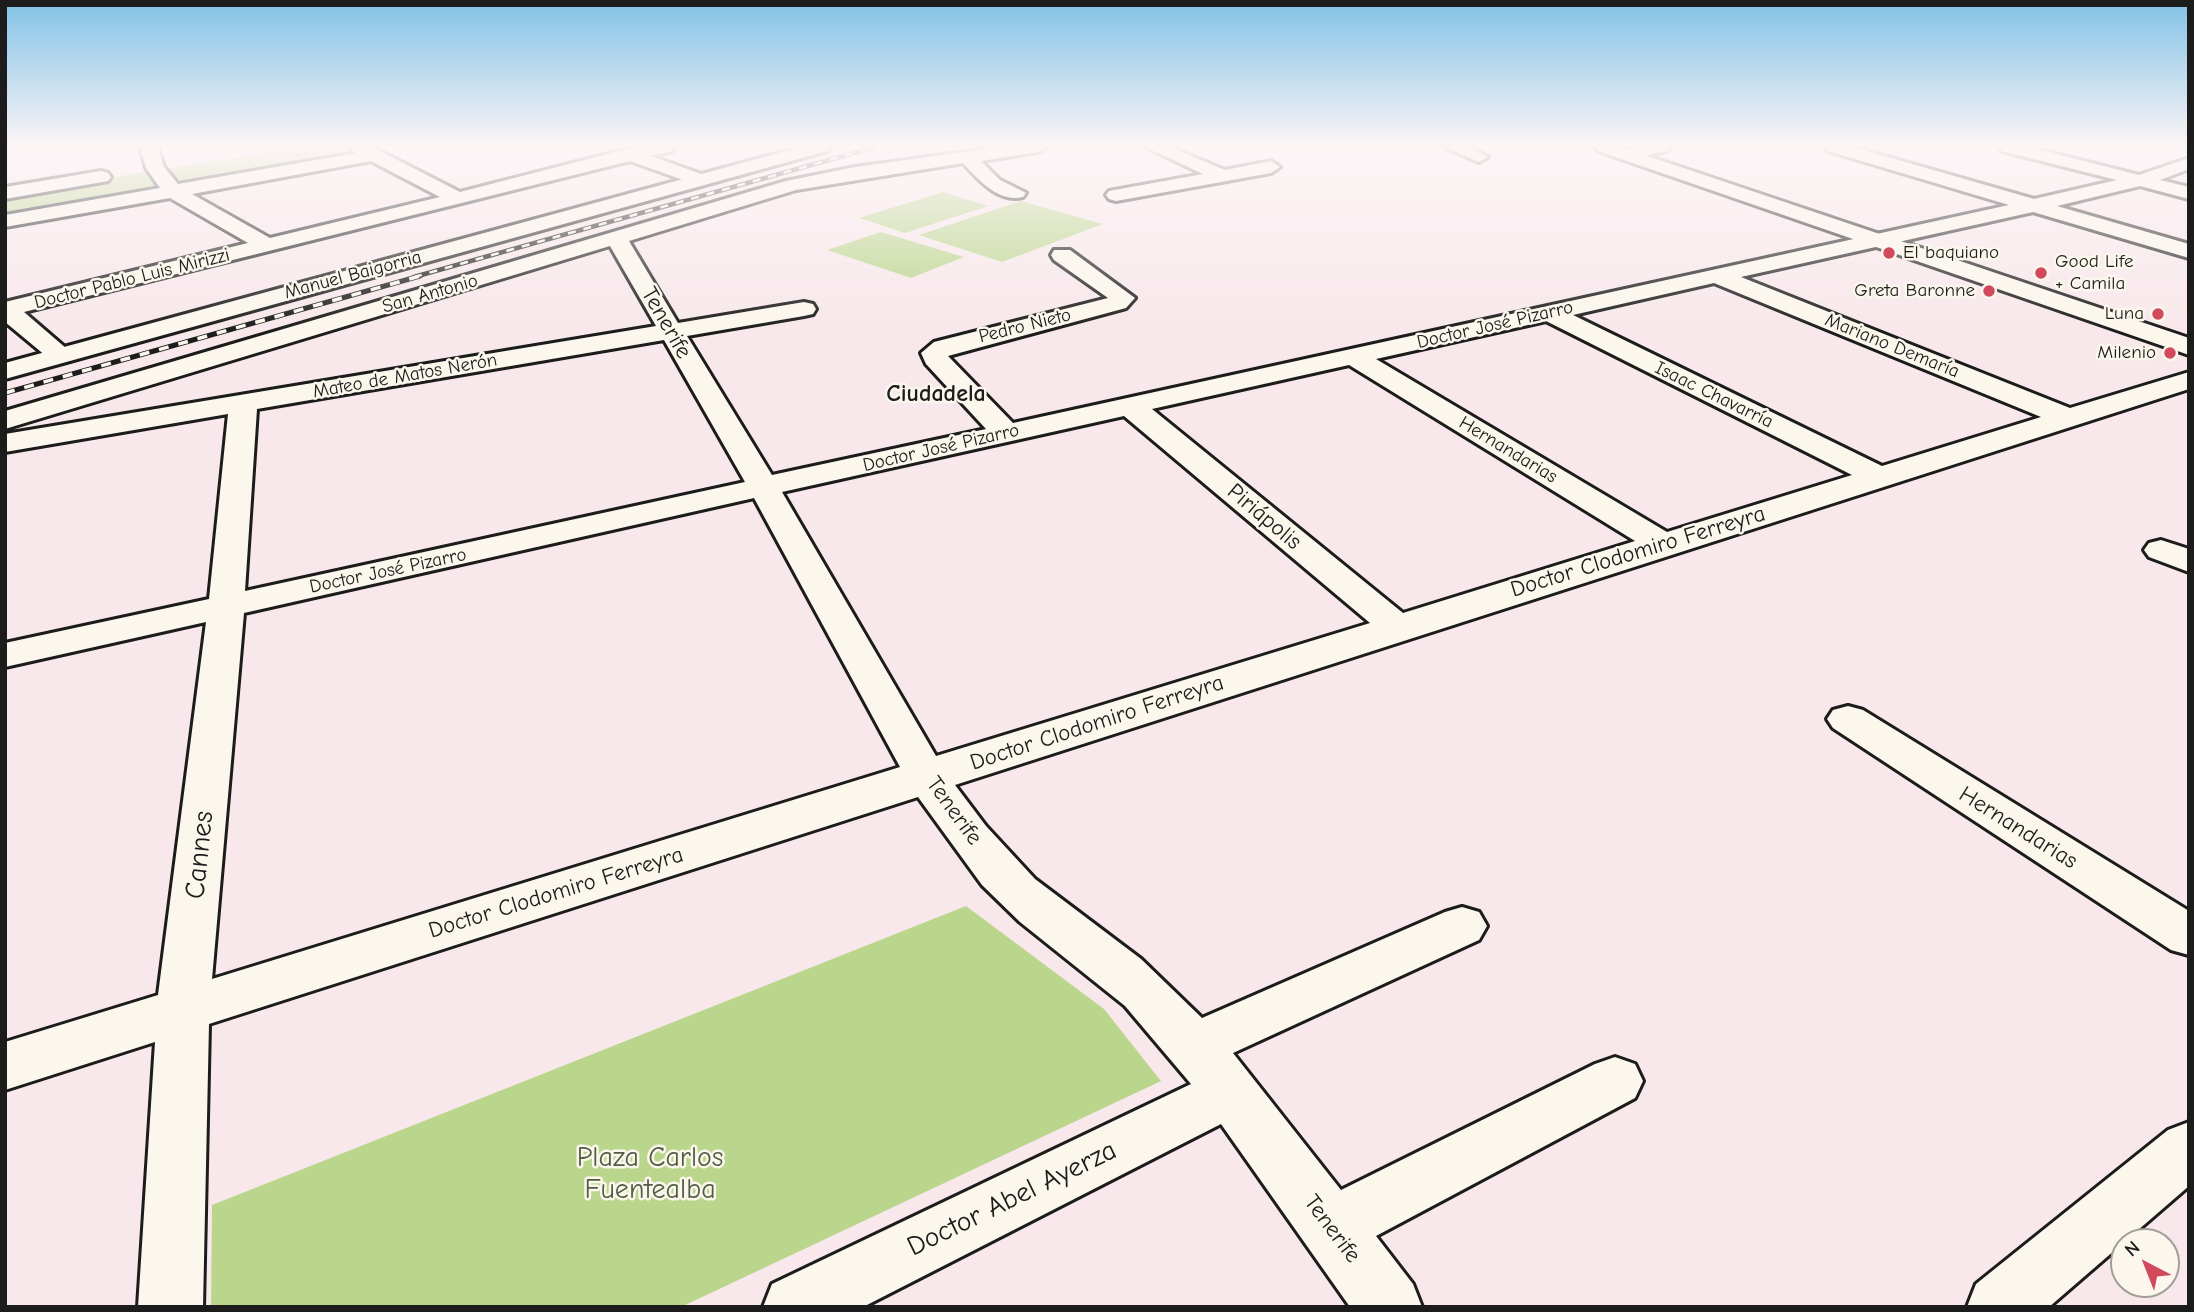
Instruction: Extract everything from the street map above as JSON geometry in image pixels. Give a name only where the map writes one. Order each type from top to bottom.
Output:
[{"type":"street","points":[[5,221],[77,208]]},
{"type":"street","points":[[203,208],[267,245]]},
{"type":"street","name":"Doctor Pablo Luis Mirizzi","points":[[6,310],[416,208]]},
{"type":"street","name":"Manuel Baigorria","points":[[5,360],[57,351],[583,208]]},
{"type":"street","name":"San Antonio","points":[[5,419],[717,208]]},
{"type":"street","points":[[1791,208],[2189,335]]},
{"type":"street","points":[[1800,208],[2189,347]]},
{"type":"street","name":"Doctor José Pizarro","points":[[5,655],[2021,208]]},
{"type":"street","points":[[2039,208],[2189,251]]},
{"type":"street","name":"Tenerife","points":[[617,239],[765,487],[928,777],[999,872],[1020,894],[1123,970],[1192,1046],[1230,1092],[1390,1307]]},
{"type":"street","name":"Pedro Nieto","points":[[1006,433],[935,358],[934,353],[943,347],[1117,303],[1123,298],[1062,255]]},
{"type":"street","name":"Mariano Demaría","points":[[1717,276],[2067,416]]},
{"type":"street","name":"Mateo de Matos Nerón","points":[[5,443],[804,309]]},
{"type":"street","points":[[6,310],[57,351]]},
{"type":"street","name":"Isaac Chavarría","points":[[1550,313],[1879,476]]},
{"type":"street","name":"Manuel Baigorria","points":[[5,371],[57,351]]},
{"type":"street","name":"Hernandarias","points":[[1354,356],[1663,544]]},
{"type":"street","name":"Doctor Clodomiro Ferreyra","points":[[5,1066],[2067,416],[2189,380]]},
{"type":"street","name":"Cannes","points":[[170,1307],[183,1010],[226,606],[243,404]]},
{"type":"street","name":"Piriápolis","points":[[1130,406],[1397,627]]},
{"type":"street","name":"Hernandarias","points":[[1848,719],[2189,936]]},
{"type":"street","points":[[1192,1046],[1462,926]]},
{"type":"street","points":[[1331,1227],[1615,1082]]},
{"type":"street","name":"Doctor Abel Ayerza","points":[[795,1307],[1230,1092]]},
{"type":"street","points":[[1998,1307],[2189,1149]]},
{"type":"green space","points":[[5,208],[66,208],[5,219]]},
{"type":"green space","points":[[891,208],[981,208],[905,233],[859,218]]},
{"type":"green space","points":[[999,208],[1047,208],[1103,224],[1002,262],[919,235]]},
{"type":"green space","points":[[881,232],[964,257],[911,278],[827,250]]},
{"type":"green space","name":"Plaza Carlos Fuentealba","points":[[966,906],[1104,1009],[1161,1081],[681,1307],[211,1307],[212,1205]]},
{"type":"railway","points":[[414,277],[658,208]]},
{"type":"railway","points":[[5,393],[420,276]]},
{"type":"place","name":"El baquiano","points":[[1889,253]]},
{"type":"place","name":"Good Life + Camila","points":[[2041,273]]},
{"type":"place","name":"Greta Baronne","points":[[1989,291]]},
{"type":"place","name":"Luna","points":[[2158,314]]},
{"type":"place","name":"Milenio","points":[[2170,353]]},
{"type":"district","name":"Ciudadela","points":[[936,394]]}]
